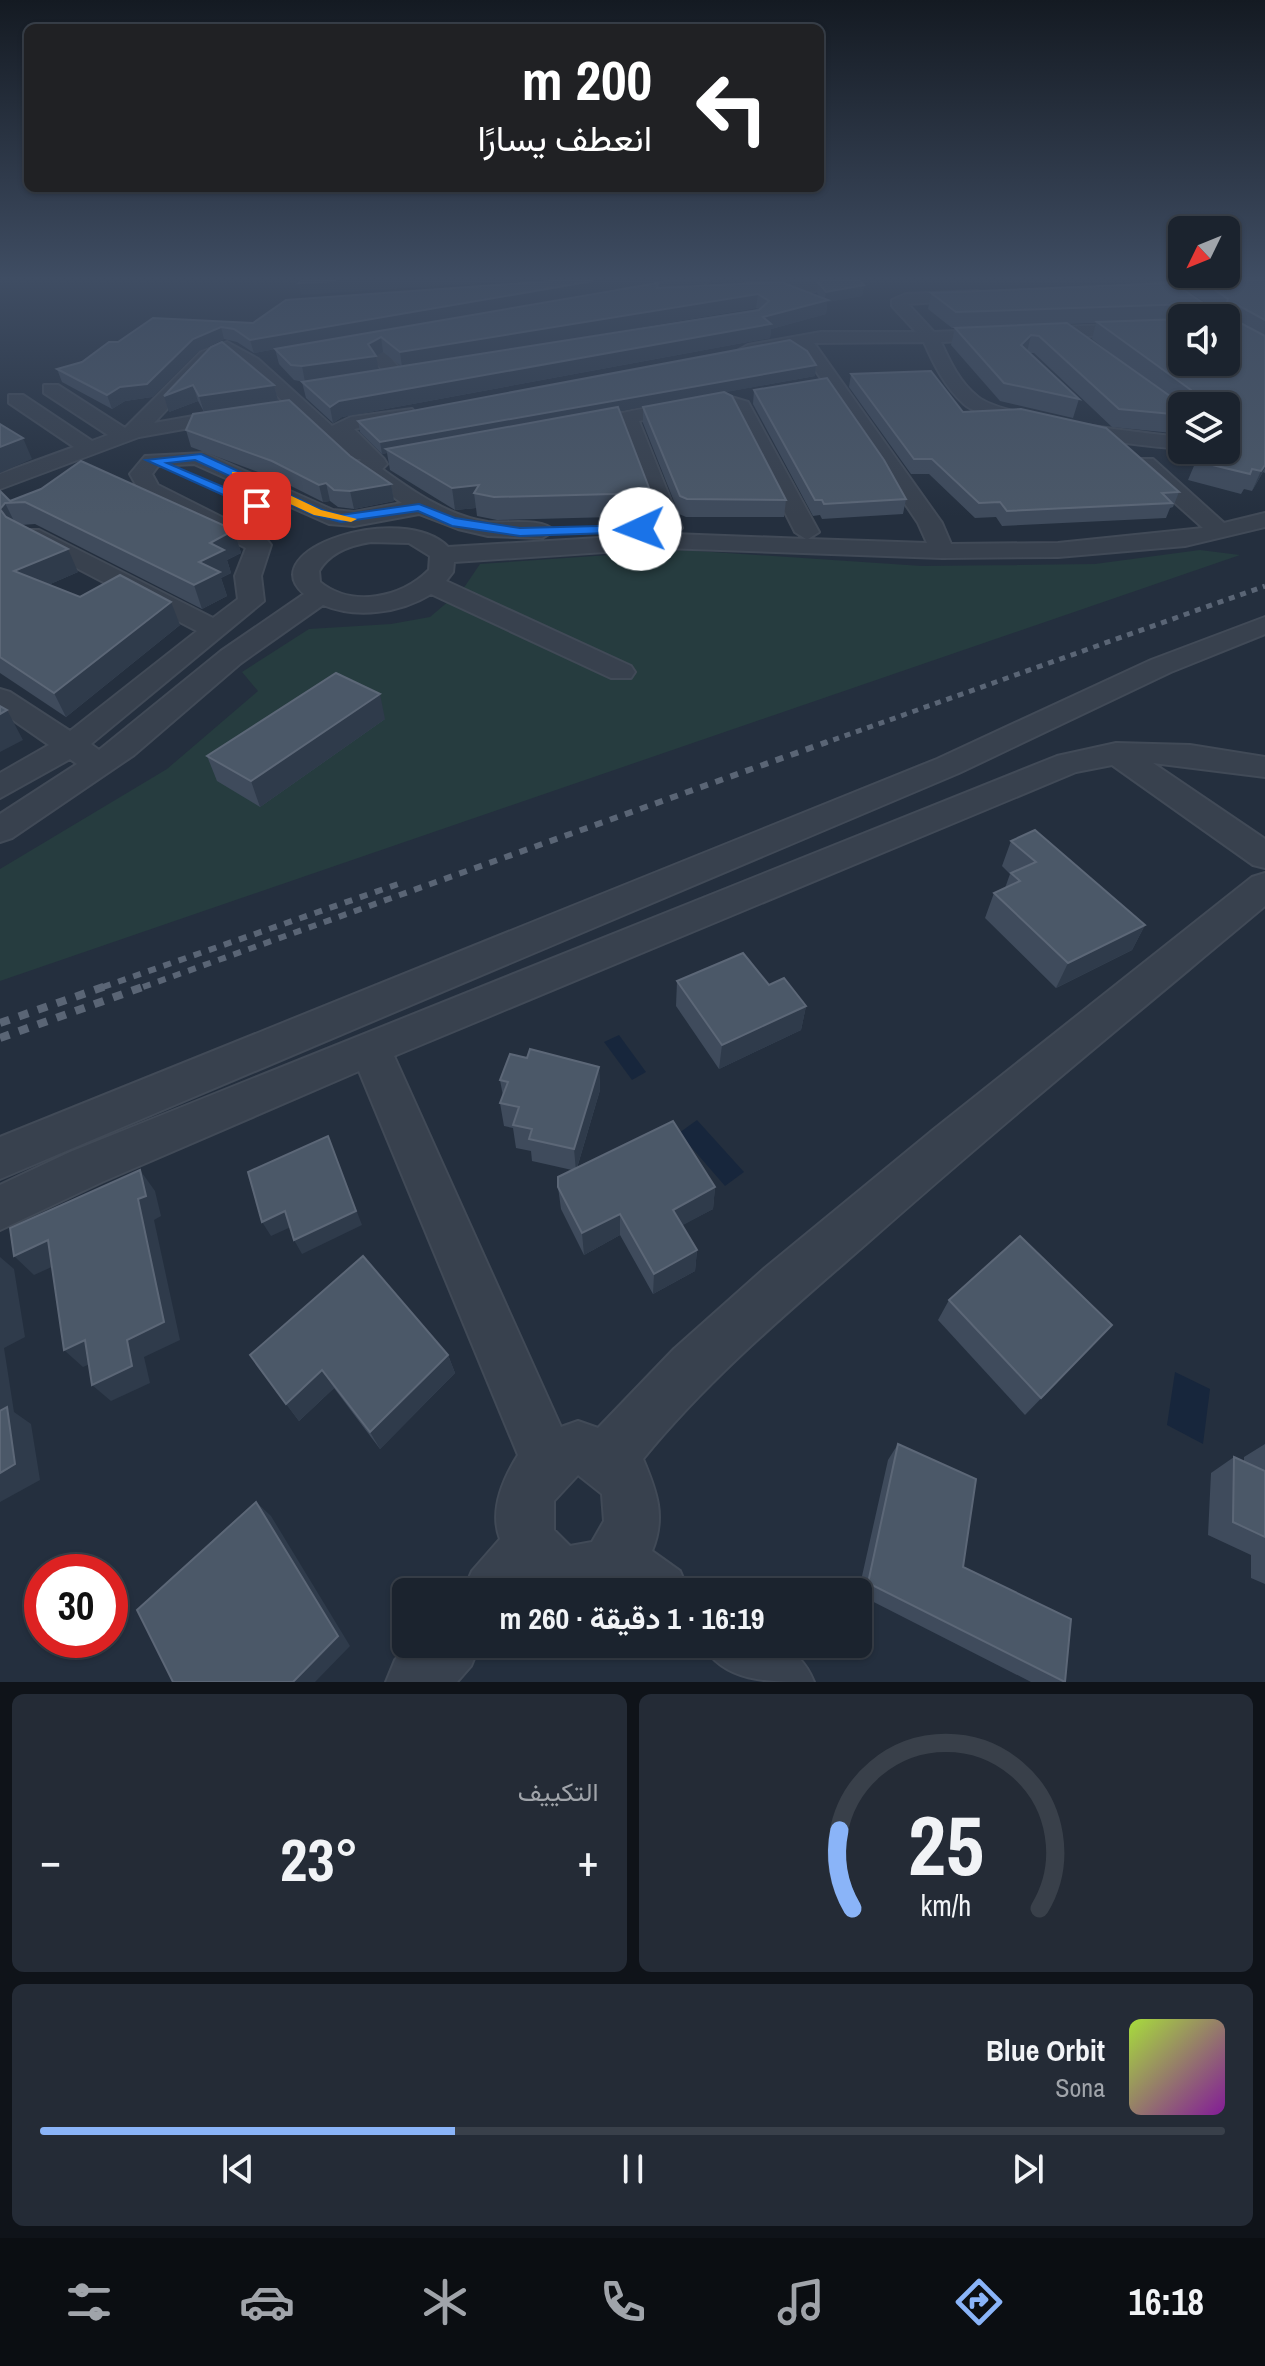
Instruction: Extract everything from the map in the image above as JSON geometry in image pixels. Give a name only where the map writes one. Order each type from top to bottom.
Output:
[{"type":"street","points":[[114,440],[203,359]]},
{"type":"street","points":[[247,359],[302,398],[377,464]]},
{"type":"street","points":[[260,359],[287,388],[302,398]]},
{"type":"street","points":[[374,359],[390,377],[443,369]]},
{"type":"street","points":[[813,359],[825,383],[938,542]]},
{"type":"street","points":[[940,359],[965,397],[978,405],[1038,422],[1168,441]]},
{"type":"street","points":[[51,389],[114,440]]},
{"type":"street","points":[[554,432],[718,399],[759,395]]},
{"type":"street","points":[[0,482],[114,440],[260,412],[302,398]]},
{"type":"street","points":[[16,399],[341,542]]},
{"type":"street","points":[[729,400],[741,406],[807,532]]},
{"type":"street","points":[[426,410],[343,426],[343,431],[419,507],[452,522],[520,532],[670,528],[807,532],[1058,550],[1144,544],[1265,520]]},
{"type":"street","points":[[1081,411],[1220,531]]},
{"type":"street","points":[[628,418],[670,528]]},
{"type":"street","points":[[0,787],[70,746],[251,601],[248,576],[260,548],[257,542],[211,507],[144,485],[141,474],[152,460],[197,457],[329,517],[354,519],[419,507]]},
{"type":"street","points":[[26,532],[216,630]]},
{"type":"street","points":[[396,534],[430,543],[442,555],[441,572],[431,584],[407,596],[376,603],[345,602],[320,595],[308,584],[307,571],[314,558],[341,542],[368,535],[396,534]]},
{"type":"street","points":[[442,555],[664,541],[938,542]]},
{"type":"street","points":[[431,584],[621,672]]},
{"type":"street","points":[[0,830],[101,765],[253,639],[320,595]]},
{"type":"street","points":[[0,1158],[919,778],[1161,666],[1265,625]]},
{"type":"street","points":[[0,698],[101,765]]},
{"type":"street","points":[[0,1208],[86,1167],[370,1048],[1068,763],[1142,751],[1192,754],[1265,767]]},
{"type":"street","points":[[1116,753],[1265,856]]},
{"type":"street","points":[[609,1458],[672,1383],[710,1347],[927,1160],[1265,886]]},
{"type":"street","points":[[370,1048],[548,1461]]},
{"type":"street","points":[[578,1448],[609,1458],[630,1487],[633,1526],[626,1545],[637,1576],[597,1572],[578,1577],[560,1574],[543,1563],[531,1546],[525,1523],[525,1500],[534,1478],[548,1461],[562,1451],[578,1448]]},
{"type":"street","points":[[505,1578],[531,1546]]},
{"type":"street","points":[[417,1682],[437,1658]]},
{"type":"street","points":[[751,1658],[783,1682]]},
{"type":"green space","points":[[682,550],[922,566],[1095,564],[1200,550],[1240,555],[0,981],[0,869],[167,769],[258,691],[242,672],[309,629],[391,624],[430,617],[463,589],[480,564]]},
{"type":"water","points":[[619,1035],[646,1072],[632,1080],[604,1042]]},
{"type":"water","points":[[697,1120],[744,1172],[725,1186],[679,1133]]},
{"type":"water","points":[[1175,1372],[1210,1389],[1203,1444],[1167,1425]]},
{"type":"building","points":[[85,359],[172,359],[147,384],[120,387],[107,395],[57,369]]},
{"type":"building","points":[[199,359],[243,359],[274,385],[199,396],[193,385],[164,396]]},
{"type":"building","points":[[285,359],[350,359],[302,366],[291,365]]},
{"type":"building","points":[[445,359],[572,359],[339,401],[330,407],[302,382]]},
{"type":"building","points":[[686,359],[812,359],[816,365],[380,442],[358,421]]},
{"type":"building","points":[[983,359],[1037,359],[1079,399],[1004,383]]},
{"type":"building","points":[[1065,359],[1118,359],[1168,395],[1168,414],[1119,409]]},
{"type":"building","points":[[1149,359],[1168,359],[1168,373]]},
{"type":"building","points":[[1240,359],[1265,359],[1265,465],[1261,471],[1252,469],[1250,474],[1208,464],[1240,464],[1240,392],[1191,390],[1172,376],[1240,376]]},
{"type":"building","points":[[931,371],[963,412],[1021,409],[1106,428],[1179,492],[1162,493],[1172,503],[1007,511],[1000,502],[979,503],[932,459],[914,459],[851,374]]},
{"type":"building","points":[[827,378],[884,460],[906,499],[824,504],[822,500],[815,500],[754,390]]},
{"type":"building","points":[[724,392],[732,396],[786,500],[687,499],[680,496],[643,407]]},
{"type":"building","points":[[289,400],[350,456],[391,484],[350,491],[334,490],[326,483],[319,485],[272,461],[186,430],[193,414]]},
{"type":"building","points":[[618,407],[651,493],[494,497],[474,493],[479,485],[452,488],[386,449]]},
{"type":"building","points":[[0,424],[23,438],[0,447]]},
{"type":"building","points":[[81,461],[234,530],[210,543],[224,550],[199,562],[220,572],[194,585],[25,502],[5,503],[0,509],[0,491],[10,501],[41,489]]},
{"type":"building","points":[[0,509],[6,517],[68,549],[14,571],[80,597],[120,575],[171,602],[54,693],[0,657]]},
{"type":"building","points":[[336,673],[380,694],[251,781],[207,756]]},
{"type":"building","points":[[1035,830],[1145,925],[1068,963],[994,893],[1020,881],[1011,873],[1036,862],[1011,841]]},
{"type":"building","points":[[743,953],[769,985],[784,978],[806,1006],[722,1045],[677,981]]},
{"type":"building","points":[[530,1049],[599,1067],[574,1149],[529,1139],[532,1129],[513,1125],[519,1107],[500,1103],[508,1082],[500,1080],[510,1054],[527,1058]]},
{"type":"building","points":[[673,1121],[715,1187],[673,1210],[697,1250],[654,1274],[620,1214],[582,1233],[558,1187],[558,1177]]},
{"type":"building","points":[[328,1136],[356,1211],[294,1240],[285,1211],[262,1222],[248,1172]]},
{"type":"building","points":[[140,1170],[146,1196],[138,1199],[164,1322],[127,1340],[132,1366],[92,1385],[85,1340],[64,1350],[48,1240],[14,1256],[10,1228]]},
{"type":"building","points":[[1020,1236],[1112,1325],[1041,1398],[949,1300]]},
{"type":"building","points":[[363,1256],[448,1355],[370,1432],[322,1370],[286,1404],[250,1355]]},
{"type":"building","points":[[7,1407],[15,1464],[0,1473],[0,1411]]},
{"type":"building","points":[[898,1444],[976,1479],[963,1567],[1071,1619],[1065,1682],[872,1585],[872,1578],[869,1578]]},
{"type":"building","points":[[1234,1457],[1265,1471],[1265,1537],[1233,1522]]},
{"type":"building","points":[[256,1502],[338,1636],[293,1682],[173,1682],[137,1610]]},
{"type":"railway","points":[[822,744],[1265,586]]},
{"type":"railway","points":[[143,987],[827,742]]},
{"type":"railway","points":[[103,987],[404,882]]},
{"type":"railway","points":[[0,1023],[109,985]]},
{"type":"railway","points":[[0,1038],[148,985]]},
{"type":"slow traffic","points":[[236,474],[318,513],[351,519]]},
{"type":"route","points":[[257,506],[152,460],[186,456],[207,460],[318,513],[341,519],[419,507],[452,522],[520,532],[640,529]]}]
